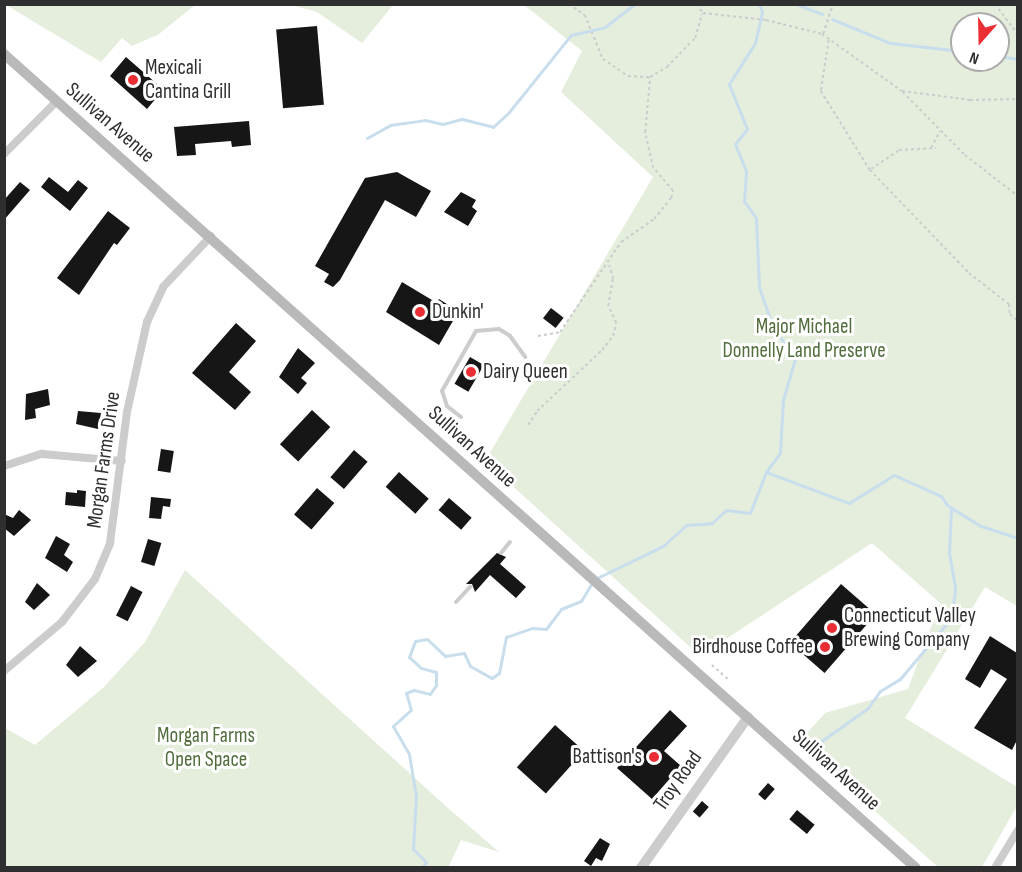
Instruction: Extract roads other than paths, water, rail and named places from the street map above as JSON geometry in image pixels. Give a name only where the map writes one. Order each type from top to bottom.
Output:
[{"type":"main road","name":"Sullivan Avenue","points":[[4,54],[211,236],[599,586],[916,867]]},
{"type":"street","points":[[4,154],[56,102]]},
{"type":"street","name":"Morgan Farms Drive","points":[[4,671],[62,622],[95,579],[110,543],[127,412],[147,322],[163,287],[211,236]]},
{"type":"street","points":[[4,466],[42,454],[122,461]]},
{"type":"street","name":"Troy Road","points":[[641,867],[748,717]]},
{"type":"street","points":[[996,867],[1017,830]]},
{"type":"lane","points":[[461,417],[447,405],[442,391],[476,331],[499,329],[510,336],[525,357]]},
{"type":"lane","points":[[501,553],[510,542]]},
{"type":"lane","points":[[456,602],[470,587]]},
{"type":"waterway","points":[[367,138],[390,125],[425,120],[443,124],[462,119],[493,127],[509,112],[571,35],[605,27],[634,4]]},
{"type":"waterway","points":[[597,578],[663,546],[686,525],[712,523],[726,510],[750,513],[766,472],[780,453],[783,400],[795,359],[772,325],[759,287],[756,218],[744,201],[746,171],[735,144],[747,129],[729,84],[755,43],[762,12],[759,4]]},
{"type":"waterway","points":[[796,4],[822,14]]},
{"type":"waterway","points":[[832,19],[890,43],[950,50]]},
{"type":"waterway","points":[[1010,58],[1018,59]]},
{"type":"waterway","points":[[766,472],[849,503],[894,475],[941,496],[947,505],[981,526],[1018,538]]},
{"type":"waterway","points":[[820,742],[868,708],[880,691],[900,679],[952,617],[955,587],[949,554],[951,508]]},
{"type":"waterway","points":[[422,868],[426,862],[413,849],[416,796],[409,754],[393,726],[411,710],[406,693],[414,690],[430,694],[436,685],[436,672],[421,668],[409,657],[415,641],[427,639],[445,656],[464,653],[470,666],[492,678],[499,673],[506,637],[532,628],[546,629],[561,609],[581,601],[592,583]]},
{"type":"place","name":"Mexicali Cantina Grill","points":[[133,80]]},
{"type":"place","name":"Dunkin'","points":[[420,312]]},
{"type":"place","name":"Dairy Queen","points":[[471,372]]},
{"type":"place","name":"Connecticut Valley Brewing Company","points":[[832,628]]},
{"type":"place","name":"Birdhouse Coffee","points":[[825,647]]},
{"type":"place","name":"Battison's","points":[[654,757]]},
{"type":"park label","name":"Major Michael Donnelly Land Preserve","points":[[804,339]]},
{"type":"park label","name":"Morgan Farms Open Space","points":[[206,748]]}]
